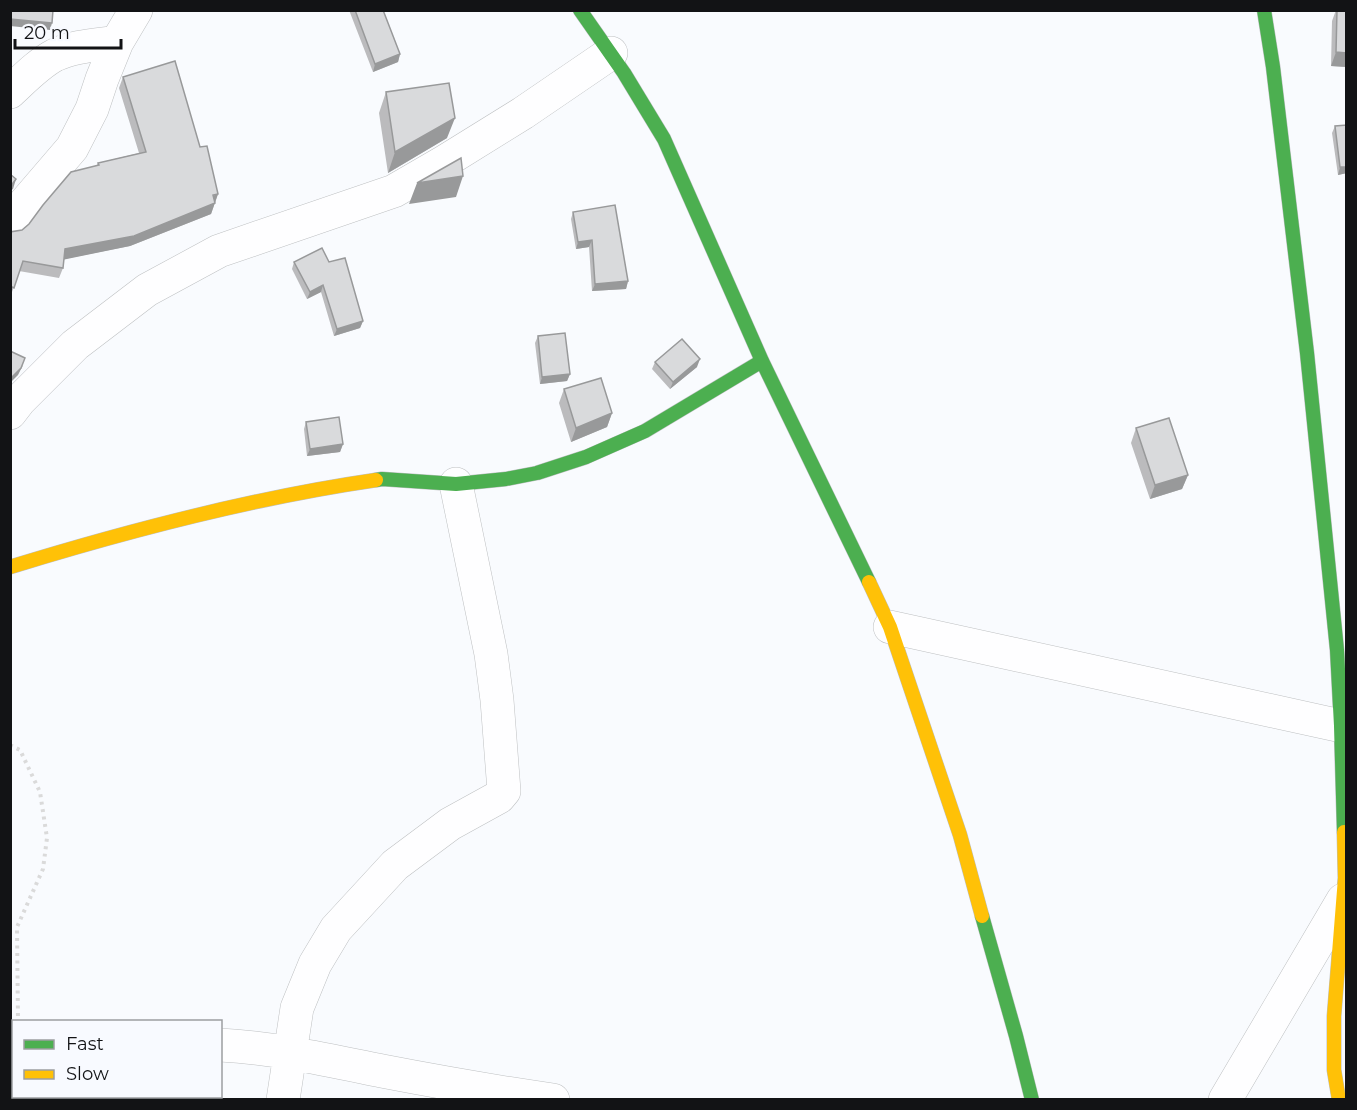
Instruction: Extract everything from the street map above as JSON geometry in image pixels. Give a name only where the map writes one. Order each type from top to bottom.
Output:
[{"type":"street","points":[[580,10],[645,105],[664,139],[762,361],[890,627],[960,835],[1032,1100]]},
{"type":"street","points":[[1264,10],[1273,67],[1307,353],[1336,638],[1345,885],[1334,1016],[1334,1070],[1339,1100]]},
{"type":"street","points":[[10,224],[72,147],[92,109],[117,42],[135,11]]},
{"type":"street","points":[[10,92],[37,67],[56,55],[117,42]]},
{"type":"street","points":[[10,413],[75,345],[147,290],[219,251],[394,191],[513,119],[611,53]]},
{"type":"street","points":[[10,567],[204,512],[347,484],[382,479],[456,484],[537,474],[586,457],[645,431],[762,361]]},
{"type":"street","points":[[283,1100],[297,1008],[315,964],[336,929],[394,865],[450,824],[499,797],[504,790],[491,654],[456,484]]},
{"type":"street","points":[[890,627],[1341,726]]},
{"type":"street","points":[[1225,1100],[1345,885]]},
{"type":"street","points":[[222,1045],[290,1052],[553,1100]]},
{"type":"path","points":[[10,745],[20,750],[40,792],[47,838],[43,869],[17,927],[18,1020]]},
{"type":"building","points":[[10,10],[53,10],[52,23],[10,19]]},
{"type":"building","points":[[355,10],[383,10],[400,54],[375,64]]},
{"type":"building","points":[[1337,10],[1347,10],[1347,53],[1336,52]]},
{"type":"building","points":[[175,61],[200,147],[207,146],[218,194],[213,195],[215,203],[134,236],[65,249],[63,268],[23,261],[14,288],[10,286],[10,232],[22,230],[29,224],[71,172],[146,152],[123,77]]},
{"type":"building","points":[[449,83],[455,118],[395,152],[386,92]]},
{"type":"building","points":[[1347,125],[1347,167],[1340,167],[1335,126]]},
{"type":"building","points":[[461,158],[463,176],[417,183]]},
{"type":"building","points":[[10,174],[16,179],[10,187]]},
{"type":"building","points":[[615,205],[628,281],[595,284],[592,240],[578,242],[573,212]]},
{"type":"building","points":[[322,248],[329,262],[345,258],[363,321],[337,329],[323,285],[310,292],[294,262]]},
{"type":"building","points":[[565,333],[570,374],[542,377],[538,336]]},
{"type":"building","points":[[682,339],[700,359],[673,382],[655,362]]},
{"type":"building","points":[[10,351],[25,358],[21,368],[10,379]]},
{"type":"building","points":[[601,378],[612,413],[576,428],[564,389]]},
{"type":"building","points":[[339,417],[343,444],[310,449],[306,422]]},
{"type":"building","points":[[1169,418],[1188,475],[1155,485],[1136,428]]},
{"type":"traffic: fast","points":[[580,10],[624,73],[664,139],[762,361],[869,582]]},
{"type":"traffic: fast","points":[[1264,10],[1273,67],[1307,353],[1337,650],[1344,832]]},
{"type":"traffic: fast","points":[[376,480],[456,484],[537,473],[586,457],[645,431],[762,361]]},
{"type":"traffic: fast","points":[[982,916],[1032,1100]]},
{"type":"traffic: slow","points":[[10,567],[192,516],[283,496],[376,480]]},
{"type":"traffic: slow","points":[[869,582],[890,627],[960,835],[982,916]]},
{"type":"traffic: slow","points":[[1339,1100],[1334,1070],[1334,1016],[1345,878],[1344,832]]}]
